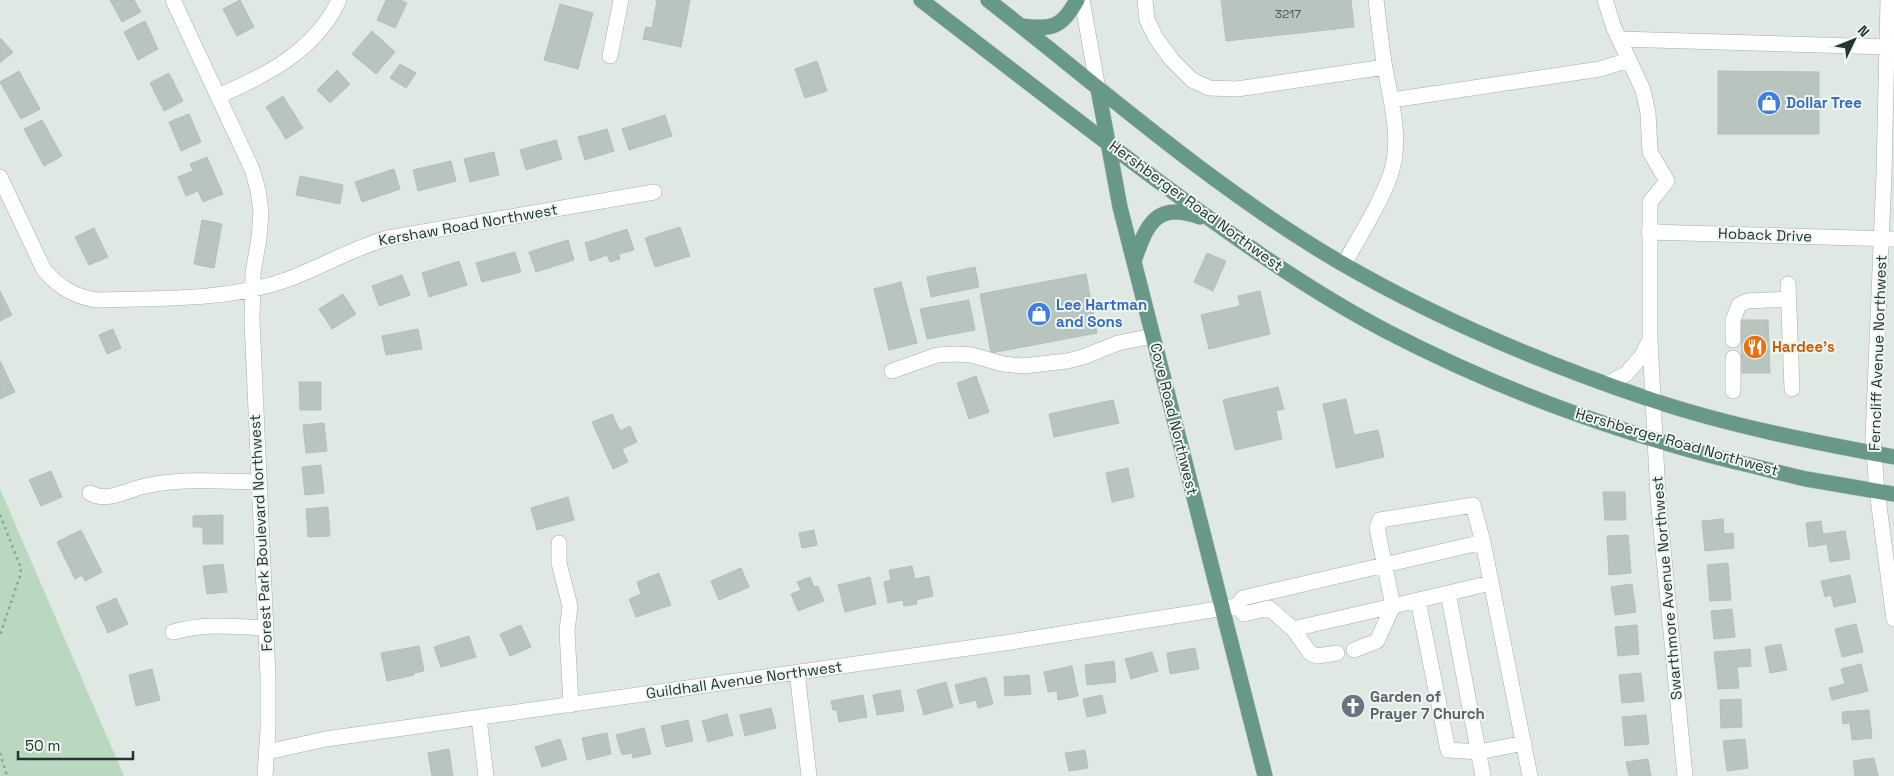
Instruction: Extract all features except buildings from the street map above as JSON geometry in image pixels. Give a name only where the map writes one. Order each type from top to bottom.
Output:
[{"type":"main road","name":"Hershberger Road Northwest","points":[[921,0],[1213,222],[1278,266],[1386,331],[1475,374],[1609,426],[1702,453],[1804,478],[1894,494]]},
{"type":"main road","points":[[988,0],[1098,89],[1203,170],[1281,225],[1344,264],[1479,335],[1527,355],[1653,401],[1755,428],[1894,457]]},
{"type":"main road","points":[[1020,25],[1038,28],[1055,26],[1066,18],[1077,0]]},
{"type":"main road","name":"Cove Road Northwest","points":[[1098,89],[1120,207],[1153,336],[1229,607],[1265,776]]},
{"type":"main road","points":[[1134,261],[1143,233],[1149,224],[1165,213],[1175,211],[1188,213],[1213,222]]},
{"type":"street","name":"Forest Park Boulevard Northwest","points":[[173,0],[252,169],[258,190],[261,212],[252,289],[252,321],[268,686],[266,776]]},
{"type":"street","points":[[218,96],[260,78],[283,64],[304,47],[322,27],[339,0]]},
{"type":"street","points":[[610,56],[621,0]]},
{"type":"street","name":"Cove Road Northwest","points":[[1082,0],[1098,89]]},
{"type":"street","points":[[1145,0],[1147,20],[1156,38],[1172,60],[1192,80],[1209,88],[1236,89],[1385,67]]},
{"type":"street","points":[[1344,264],[1378,201],[1391,172],[1396,147],[1392,100],[1385,67],[1376,0]]},
{"type":"street","points":[[1392,100],[1600,69],[1629,60],[1605,0]]},
{"type":"street","name":"Ferncliff Avenue Northwest","points":[[1888,0],[1888,239],[1874,454],[1894,619]]},
{"type":"street","points":[[1619,39],[1887,47]]},
{"type":"street","name":"Swarthmore Avenue Northwest","points":[[1629,60],[1643,90],[1648,113],[1650,152],[1667,181],[1650,202],[1650,340],[1658,497],[1685,776]]},
{"type":"street","name":"Kershaw Road Northwest","points":[[0,177],[44,270],[54,282],[67,291],[81,298],[96,300],[225,295],[289,279],[366,244],[388,238],[654,192]]},
{"type":"street","name":"Hoback Drive","points":[[1649,232],[1888,239]]},
{"type":"street","points":[[1788,284],[1792,389]]},
{"type":"street","points":[[1733,340],[1733,320],[1739,305],[1747,301],[1788,300]]},
{"type":"street","points":[[892,371],[937,355],[955,354],[972,356],[1003,364],[1023,366],[1067,361],[1083,357],[1118,342],[1153,336]]},
{"type":"street","points":[[1607,384],[1626,374],[1641,357],[1650,340]]},
{"type":"street","points":[[1733,358],[1733,391]]},
{"type":"street","points":[[90,493],[97,497],[105,498],[132,488],[157,483],[193,480],[259,482]]},
{"type":"street","points":[[1354,650],[1376,641],[1393,606],[1377,528],[1380,520],[1473,505],[1492,583],[1530,776]]},
{"type":"street","points":[[1229,607],[1243,598],[1483,542]]},
{"type":"street","points":[[559,543],[559,563],[570,606],[567,631],[571,705]]},
{"type":"street","points":[[1293,628],[1492,583]]},
{"type":"street","points":[[1448,593],[1483,776]]},
{"type":"street","points":[[1418,600],[1448,750],[1479,752],[1524,744]]},
{"type":"street","points":[[1229,607],[1244,614],[1269,608],[1293,628],[1310,653],[1317,656],[1336,653]]},
{"type":"street","name":"Guildhall Avenue Northwest","points":[[267,752],[326,739],[1140,623],[1229,607]]},
{"type":"street","points":[[173,632],[191,627],[266,628]]},
{"type":"street","points":[[796,672],[809,776]]},
{"type":"street","points":[[479,718],[486,776]]},
{"type":"path","points":[[0,515],[21,568],[0,635]]},
{"type":"path","points":[[0,753],[7,776]]},
{"type":"green space","points":[[0,489],[124,776],[0,776]]},
{"type":"place","name":"Dollar Tree","points":[[1769,103]]},
{"type":"place","name":"Lee Hartman and Sons","points":[[1039,314]]},
{"type":"place","name":"Hardee's","points":[[1755,347]]},
{"type":"place","name":"Garden of Prayer 7 Church","points":[[1353,706]]}]
